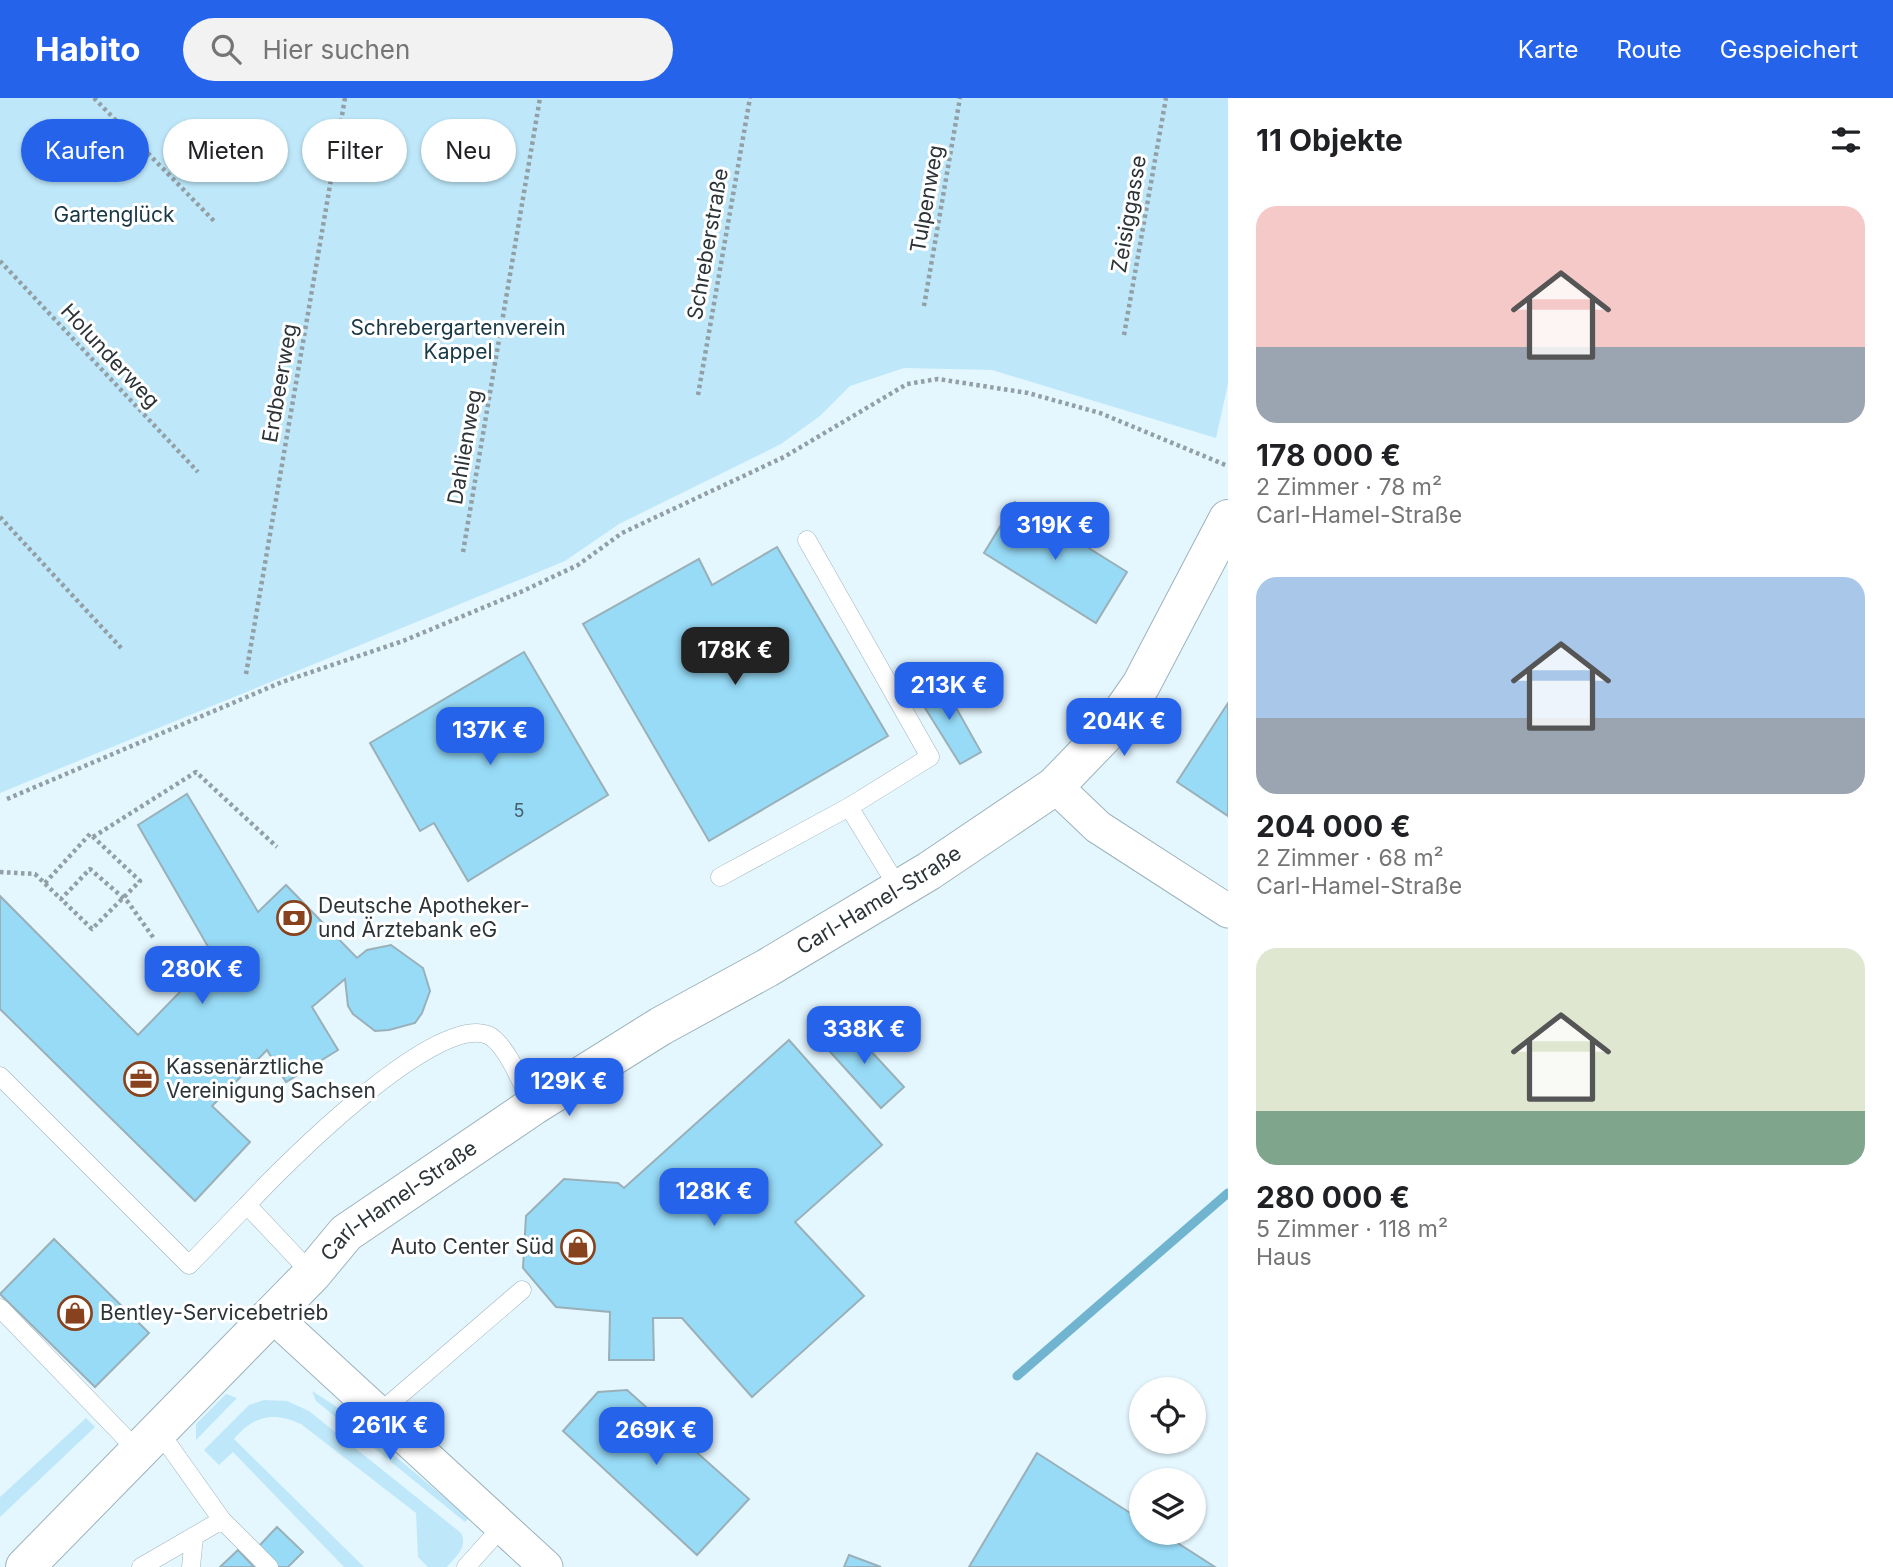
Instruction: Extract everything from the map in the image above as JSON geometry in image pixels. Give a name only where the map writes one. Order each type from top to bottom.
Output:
[{"type":"main road","name":"Carl-Hamel-Straße","points":[[39,1563],[148,1441],[312,1274],[346,1233],[533,1106],[661,1026],[767,968],[899,889],[1055,786],[1111,728],[1141,685],[1228,519]]},
{"type":"street","points":[[1055,786],[1098,827],[1228,911]]},
{"type":"street","points":[[272,1315],[546,1567]]},
{"type":"lane","points":[[720,877],[849,807],[930,757],[807,540]]},
{"type":"lane","points":[[849,807],[899,889]]},
{"type":"lane","points":[[0,1076],[189,1265],[275,1175],[360,1098],[429,1048],[454,1036],[474,1031],[490,1035],[499,1045],[533,1106]]},
{"type":"lane","points":[[247,1205],[312,1274]]},
{"type":"lane","points":[[378,1414],[522,1290]]},
{"type":"lane","points":[[0,1308],[148,1441],[269,1567]]},
{"type":"lane","points":[[141,1567],[222,1520]]},
{"type":"lane","points":[[466,1567],[501,1528]]},
{"type":"lane","points":[[191,1567],[194,1536]]},
{"type":"path","points":[[94,98],[214,221]]},
{"type":"path","name":"Erdbeerweg","points":[[246,674],[345,98]]},
{"type":"path","name":"Dahlienweg","points":[[463,552],[540,98]]},
{"type":"path","name":"Schreberstraße","points":[[698,395],[750,98]]},
{"type":"path","name":"Tulpenweg","points":[[924,306],[960,98]]},
{"type":"path","name":"Zeisiggasse","points":[[1124,335],[1166,98]]},
{"type":"path","name":"Holunderweg","points":[[0,261],[198,472]]},
{"type":"path","points":[[7,799],[282,682],[403,641],[534,586],[578,565],[622,533],[783,457],[907,384],[938,379],[1028,393],[1100,412],[1228,466]]},
{"type":"path","points":[[0,517],[122,649]]},
{"type":"path","points":[[45,883],[90,835],[93,837],[196,772],[277,847]]},
{"type":"path","points":[[0,872],[35,874],[92,929],[140,881],[93,837]]},
{"type":"path","points":[[61,899],[90,869],[123,897],[155,940]]},
{"type":"green space","name":"Schrebergartenverein Kappel","points":[[0,98],[1228,98],[1228,384],[1216,438],[992,370],[904,368],[850,386],[820,416],[781,444],[619,524],[565,561],[0,793]]},
{"type":"green space","points":[[312,1391],[334,1405],[469,1518],[465,1522],[316,1401]]},
{"type":"green space","points":[[226,1394],[237,1398],[196,1440],[196,1424]]},
{"type":"green space","points":[[264,1400],[287,1401],[309,1411],[461,1533],[462,1547],[447,1567],[428,1567],[418,1557],[416,1513],[301,1424],[281,1418],[264,1418],[249,1425],[234,1439],[364,1567],[344,1567],[233,1452],[219,1465],[204,1450],[249,1405]]},
{"type":"green space","points":[[86,1418],[95,1427],[0,1517],[0,1497]]},
{"type":"building","points":[[1015,502],[1127,572],[1096,623],[984,553]]},
{"type":"building","points":[[777,547],[888,736],[709,841],[583,624],[699,559],[712,585]]},
{"type":"building","points":[[524,652],[608,795],[468,881],[434,823],[420,831],[370,743]]},
{"type":"building","points":[[941,681],[981,752],[960,764],[917,695]]},
{"type":"building","points":[[1228,703],[1228,816],[1177,782]]},
{"type":"building","points":[[187,794],[258,912],[286,885],[357,958],[367,950],[391,945],[423,968],[430,991],[415,1023],[389,1030],[375,1031],[353,1014],[348,1006],[345,979],[312,1007],[338,1050],[286,1082],[267,1050],[212,1106],[250,1142],[195,1201],[0,1009],[0,896],[138,1035],[214,957],[138,825]]},
{"type":"building","points":[[846,1024],[904,1087],[881,1108],[823,1044]]},
{"type":"building","points":[[789,1040],[882,1145],[795,1222],[864,1296],[752,1397],[682,1318],[653,1318],[654,1360],[609,1360],[610,1312],[556,1307],[523,1268],[526,1216],[564,1179],[618,1183],[624,1188]]},
{"type":"building","name":"Bentley-Servicebetrieb","points":[[54,1239],[149,1333],[95,1387],[0,1294]]},
{"type":"building","points":[[627,1390],[749,1499],[697,1555],[563,1431],[598,1392]]},
{"type":"building","points":[[1037,1453],[1129,1512],[1129,1545],[1181,1545],[1215,1567],[969,1567]]},
{"type":"building","points":[[277,1527],[303,1552],[288,1567],[278,1567],[258,1547]]},
{"type":"building","points":[[238,1550],[254,1567],[220,1567]]},
{"type":"building","points":[[849,1555],[881,1567],[844,1567]]},
{"type":"waterway","points":[[1017,1376],[1228,1193]]},
{"type":"place","name":"Deutsche Apotheker- und Ärztebank eG","points":[[294,918]]},
{"type":"place","name":"Kassenärztliche Vereinigung Sachsen","points":[[141,1079]]},
{"type":"place","name":"Auto Center Süd","points":[[578,1247]]},
{"type":"place","name":"Bentley-Servicebetrieb","points":[[75,1313]]},
{"type":"park label","name":"Gartenglück","points":[[114,215]]}]
